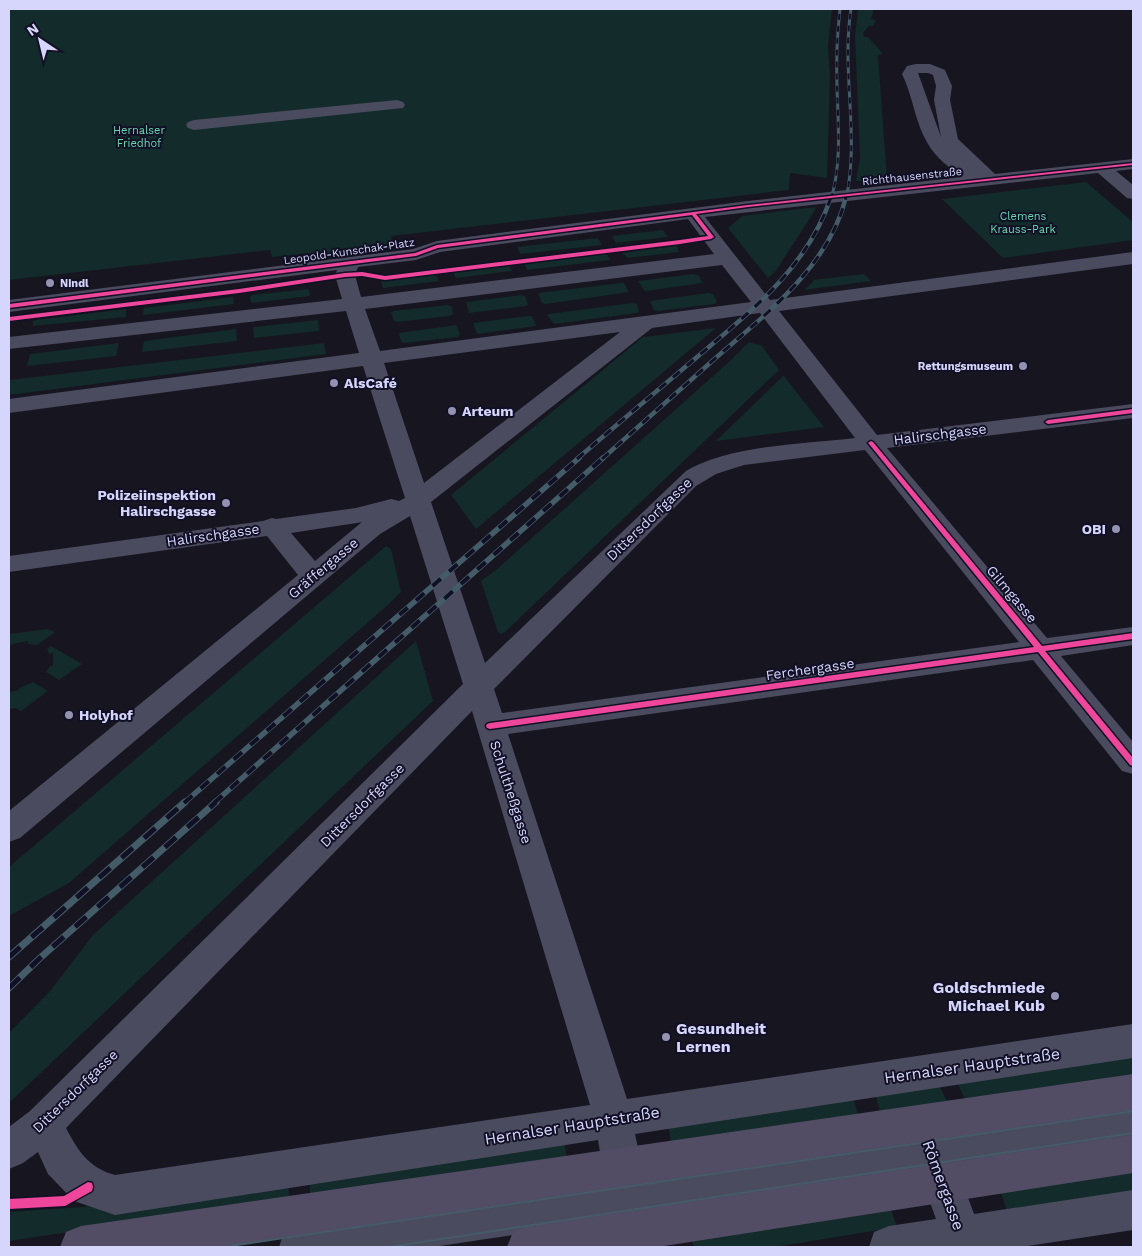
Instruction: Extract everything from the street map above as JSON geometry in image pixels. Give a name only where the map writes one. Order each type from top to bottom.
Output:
[{"type":"main road","points":[[628,1199],[932,1153],[1133,1092]]},
{"type":"main road","points":[[528,1247],[628,1199],[932,1153],[1133,1154]]},
{"type":"main road","points":[[81,1247],[354,1232]]},
{"type":"street","points":[[921,67],[933,69],[940,73],[944,86],[942,100],[950,140],[983,180],[934,141],[919,90],[910,74],[912,69],[921,67]]},
{"type":"street","points":[[194,125],[397,106]]},
{"type":"street","name":"Richthausenstraße","points":[[694,215],[748,206],[1133,164]]},
{"type":"street","points":[[1101,167],[1133,194]]},
{"type":"street","points":[[694,215],[766,306]]},
{"type":"street","name":"Leopold-Kunschak-Platz","points":[[9,306],[416,254],[437,246],[694,215]]},
{"type":"street","points":[[9,343],[354,304],[728,258]]},
{"type":"street","points":[[9,406],[1133,258]]},
{"type":"street","name":"Leopold-Kunschak-Platz","points":[[350,263],[345,276],[371,357]]},
{"type":"street","name":"Gilmgasse","points":[[766,306],[871,443],[1133,763]]},
{"type":"street","name":"Gräffergasse","points":[[9,829],[371,528],[417,501],[647,321]]},
{"type":"street","name":"Schultheßgasse","points":[[371,357],[479,688],[613,1118],[628,1199]]},
{"type":"street","name":"Halirschgasse","points":[[718,464],[744,458],[1133,412]]},
{"type":"street","name":"Dittersdorfgasse","points":[[9,1150],[44,1124],[687,481],[702,470],[718,464]]},
{"type":"street","name":"Halirschgasse","points":[[9,564],[272,526],[356,516],[417,501]]},
{"type":"street","points":[[272,526],[314,576]]},
{"type":"street","name":"Ferchergasse","points":[[490,726],[1133,636]]},
{"type":"street","name":"Hernalser Hauptstraße","points":[[44,1124],[62,1161],[88,1186],[115,1194],[613,1118],[1133,1042]]},
{"type":"street","points":[[932,1153],[1133,1122]]},
{"type":"street","name":"Römergasse","points":[[932,1153],[964,1242]]},
{"type":"street","points":[[299,1247],[354,1232],[628,1199]]},
{"type":"street","points":[[890,1247],[964,1242],[1133,1210]]},
{"type":"green space","name":"Hernalser Friedhof","points":[[9,9],[832,9],[828,46],[830,76],[827,178],[790,173],[789,190],[391,236],[393,244],[355,248],[356,251],[352,252],[310,256],[310,253],[272,257],[270,250],[9,280]]},
{"type":"green space","points":[[858,9],[874,9],[871,19],[876,20],[873,26],[869,26],[863,33],[864,37],[868,37],[883,54],[878,55],[887,179],[856,181],[860,157],[855,36]]},
{"type":"green space","name":"Clemens Krauss-Park","points":[[1086,182],[1133,222],[1133,240],[1003,258],[942,199]]},
{"type":"green space","points":[[816,207],[775,272],[768,278],[728,228],[742,216]]},
{"type":"green space","points":[[663,230],[668,237],[616,243],[612,236]]},
{"type":"green space","points":[[598,238],[602,245],[520,254],[517,247]]},
{"type":"green space","points":[[676,245],[679,252],[628,258],[622,253]]},
{"type":"green space","points":[[606,253],[610,260],[527,270],[524,263]]},
{"type":"green space","points":[[509,265],[512,271],[456,278],[453,272]]},
{"type":"green space","points":[[436,274],[439,281],[383,288],[381,281]]},
{"type":"green space","points":[[864,274],[871,281],[804,290],[814,281],[812,280]]},
{"type":"green space","points":[[698,275],[703,283],[646,291],[638,281]]},
{"type":"green space","points":[[624,283],[629,292],[546,304],[542,303],[538,293]]},
{"type":"green space","points":[[309,289],[310,296],[251,303],[250,297],[252,295]]},
{"type":"green space","points":[[708,293],[713,294],[717,302],[715,304],[658,311],[654,310],[650,301]]},
{"type":"green space","points":[[525,296],[528,305],[469,313],[466,302]]},
{"type":"green space","points":[[233,297],[234,304],[143,315],[144,308]]},
{"type":"green space","points":[[632,303],[637,304],[639,311],[637,313],[554,324],[547,315],[549,314]]},
{"type":"green space","points":[[448,305],[452,307],[453,314],[449,316],[397,322],[394,321],[391,313],[393,311]]},
{"type":"green space","points":[[126,309],[126,317],[33,326],[33,321],[36,320]]},
{"type":"green space","points":[[532,316],[536,326],[477,334],[473,323]]},
{"type":"green space","points":[[318,320],[319,331],[254,338],[253,327]]},
{"type":"green space","points":[[456,325],[460,334],[458,337],[401,342],[399,333]]},
{"type":"green space","points":[[716,328],[476,529],[451,495],[643,337]]},
{"type":"green space","points":[[236,329],[237,341],[142,352],[144,341]]},
{"type":"green space","points":[[749,342],[762,346],[779,370],[505,632],[501,634],[498,632],[481,581],[496,570]]},
{"type":"green space","points":[[119,343],[116,356],[27,366],[30,354]]},
{"type":"green space","points":[[324,343],[326,354],[9,395],[9,380]]},
{"type":"green space","points":[[783,376],[824,427],[716,441]]},
{"type":"green space","points":[[386,546],[391,549],[401,592],[389,604],[69,883],[9,916],[9,867]]},
{"type":"green space","points":[[48,629],[55,632],[37,645],[28,644],[28,641],[12,644],[9,647],[9,634]]},
{"type":"green space","points":[[416,641],[433,701],[9,1103],[9,1033],[50,991],[93,935]]},
{"type":"green space","points":[[51,646],[82,664],[59,680],[46,672],[50,666],[53,666],[53,653],[49,654],[47,649]]},
{"type":"green space","points":[[33,682],[48,691],[21,711],[15,708],[9,709],[9,692],[19,690],[19,688]]},
{"type":"green space","points":[[1133,1057],[1133,1077],[966,1102],[957,1082]]},
{"type":"green space","points":[[940,1087],[947,1102],[880,1112],[876,1096]]},
{"type":"green space","points":[[853,1098],[858,1115],[671,1142],[668,1125]]},
{"type":"green space","points":[[564,1141],[567,1159],[310,1196],[310,1177]]},
{"type":"green space","points":[[1133,1169],[1133,1193],[1008,1213],[1000,1190]]},
{"type":"green space","points":[[288,1180],[289,1199],[9,1241],[9,1212],[82,1207]]},
{"type":"green space","points":[[891,1209],[897,1227],[775,1247],[694,1247],[692,1241]]},
{"type":"tram line","points":[[224,1247],[1133,1111]]},
{"type":"tram line","points":[[389,1247],[1133,1133]]},
{"type":"railway","points":[[831,199],[838,157],[837,38],[840,9]]},
{"type":"railway","points":[[846,199],[851,152],[848,56],[851,9]]},
{"type":"railway","points":[[577,459],[753,309],[791,269],[807,247],[831,197]]},
{"type":"railway","points":[[602,459],[751,328],[791,289],[809,269],[825,246],[837,223],[846,197]]},
{"type":"railway","points":[[184,803],[579,458]]},
{"type":"railway","points":[[214,803],[603,458]]},
{"type":"railway","points":[[9,957],[185,802]]},
{"type":"railway","points":[[9,988],[40,958],[216,802]]},
{"type":"cycle path","points":[[9,306],[416,254],[437,247],[748,206],[1133,164]]},
{"type":"cycle path","points":[[9,319],[239,291],[345,275],[362,274],[385,278],[711,237],[694,215]]},
{"type":"cycle path","points":[[1048,422],[1133,411]]},
{"type":"cycle path","points":[[871,443],[1133,763]]},
{"type":"cycle path","points":[[490,726],[1133,636]]},
{"type":"cycle path","points":[[9,1204],[65,1201],[88,1187]]},
{"type":"place","name":"Nindl","points":[[50,283]]},
{"type":"place","name":"Rettungsmuseum","points":[[1023,366]]},
{"type":"place","name":"AlsCafé","points":[[334,383]]},
{"type":"place","name":"Arteum","points":[[452,411]]},
{"type":"place","name":"Polizeiinspektion Halirschgasse","points":[[226,503]]},
{"type":"place","name":"OBI","points":[[1116,529]]},
{"type":"place","name":"Holyhof","points":[[69,715]]},
{"type":"place","name":"Goldschmiede Michael Kub","points":[[1055,996]]},
{"type":"place","name":"Gesundheit Lernen","points":[[666,1037]]}]
